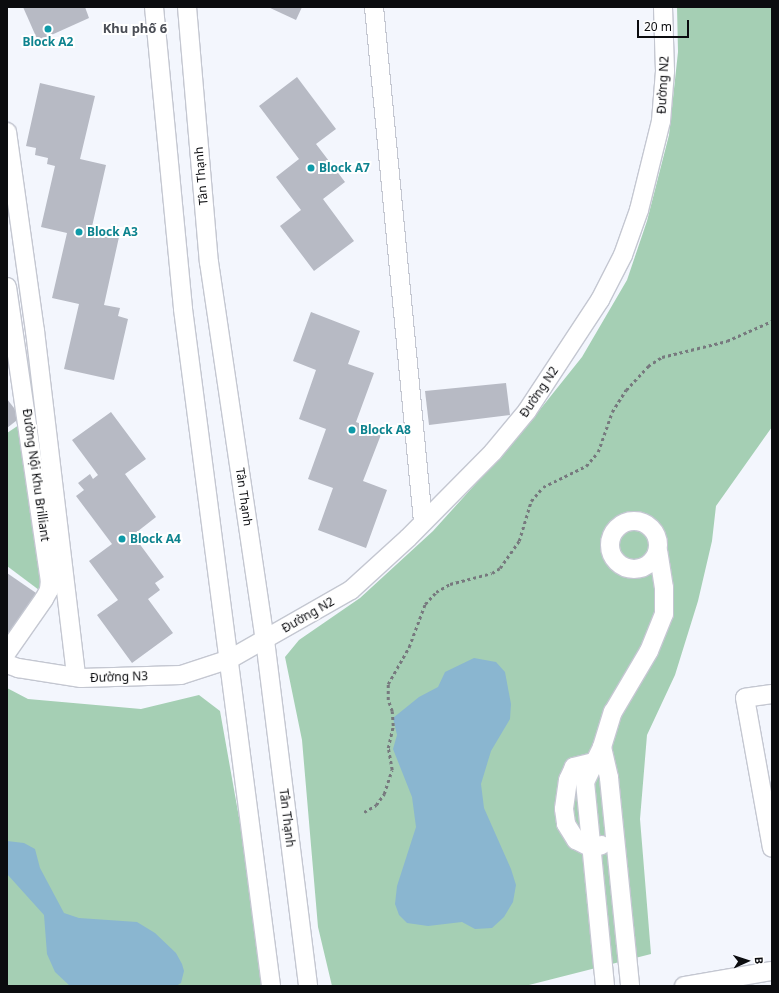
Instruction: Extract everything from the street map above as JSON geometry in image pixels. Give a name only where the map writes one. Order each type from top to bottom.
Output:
[{"type":"street","points":[[154,7],[183,309],[230,659],[271,986]]},
{"type":"street","name":"Tân Thạnh","points":[[187,7],[209,262],[265,640],[308,986]]},
{"type":"street","points":[[374,7],[423,522]]},
{"type":"street","name":"Đường N2","points":[[230,659],[351,590],[423,522],[493,452],[527,411],[600,300],[623,255],[639,210],[661,121],[665,71],[663,7]]},
{"type":"street","points":[[7,132],[35,331],[76,677]]},
{"type":"street","name":"Đường Nội Khu Brilliant","points":[[7,287],[50,580],[49,590],[44,599],[7,652]]},
{"type":"street","points":[[605,986],[585,782],[598,754],[613,712],[649,651],[664,614],[664,588],[658,552]]},
{"type":"street","name":"Đường N3","points":[[7,664],[18,668],[76,677],[181,675],[230,659]]},
{"type":"street","points":[[772,694],[745,698],[772,848]]},
{"type":"street","points":[[598,754],[609,778],[630,986]]},
{"type":"street","points":[[592,848],[616,842]]},
{"type":"street","points":[[684,986],[772,971]]},
{"type":"path","points":[[364,812],[376,805],[384,794],[392,770],[388,748],[393,726],[392,712],[388,700],[388,684],[409,647],[425,604],[436,592],[450,584],[492,573],[500,568],[519,541],[531,501],[543,487],[586,466],[598,452],[612,412],[626,390],[648,366],[662,357],[727,341],[772,320]]},
{"type":"green space","points":[[677,7],[772,7],[772,427],[716,506],[712,541],[698,601],[675,675],[647,735],[640,819],[651,954],[525,986],[332,986],[318,927],[302,740],[285,657],[299,640],[360,598],[433,531],[518,437],[582,357],[627,280],[647,221],[669,135],[678,52]]},
{"type":"green space","points":[[22,423],[44,580],[39,590],[7,566],[7,433]]},
{"type":"green space","points":[[7,688],[28,699],[141,709],[199,695],[220,711],[253,896],[264,986],[7,986]]},
{"type":"water","points":[[474,658],[496,662],[505,672],[511,704],[510,719],[491,751],[481,784],[484,808],[511,869],[516,885],[513,902],[504,917],[492,928],[475,929],[462,922],[428,926],[407,923],[399,915],[395,904],[397,886],[416,827],[412,797],[393,749],[397,735],[393,718],[419,697],[438,687],[445,672]]},
{"type":"water","points":[[7,841],[24,843],[35,849],[40,868],[64,913],[79,918],[137,922],[155,933],[176,953],[182,964],[184,971],[181,983],[176,986],[70,986],[55,972],[47,954],[44,915],[7,874]]},
{"type":"building","name":"Block A2","points":[[23,7],[85,7],[89,18],[38,41]]},
{"type":"building","points":[[268,7],[302,7],[296,20]]},
{"type":"building","name":"Block A7","points":[[297,77],[336,129],[316,144],[345,182],[323,199],[354,241],[314,271],[280,226],[301,210],[276,177],[299,159],[259,106]]},
{"type":"building","name":"Block A3","points":[[40,83],[95,96],[80,159],[106,165],[91,231],[119,237],[104,305],[120,308],[118,316],[128,319],[114,380],[64,369],[79,304],[52,298],[67,233],[41,227],[55,166],[47,164],[48,158],[35,155],[36,148],[26,146]]},
{"type":"building","name":"Block A8","points":[[311,312],[360,331],[348,364],[374,373],[356,422],[382,432],[363,481],[387,490],[366,548],[318,530],[333,488],[308,479],[326,429],[299,419],[316,370],[293,361]]},
{"type":"building","points":[[506,383],[510,415],[429,425],[425,391]]},
{"type":"building","points":[[7,399],[21,417],[7,428]]},
{"type":"building","name":"Block A4","points":[[111,412],[146,459],[125,474],[156,517],[133,535],[164,577],[155,583],[160,590],[148,599],[173,633],[132,663],[97,615],[118,600],[89,561],[112,544],[76,496],[84,490],[78,483],[90,474],[93,479],[98,475],[72,440]]},
{"type":"building","points":[[7,573],[39,595],[12,635],[7,631]]},
{"type":"place","name":"Block A2","points":[[48,29]]},
{"type":"place","name":"Block A7","points":[[311,168]]},
{"type":"place","name":"Block A3","points":[[79,232]]},
{"type":"place","name":"Block A8","points":[[352,430]]},
{"type":"place","name":"Block A4","points":[[122,539]]},
{"type":"district","name":"Khu phố 6","points":[[135,28]]}]
